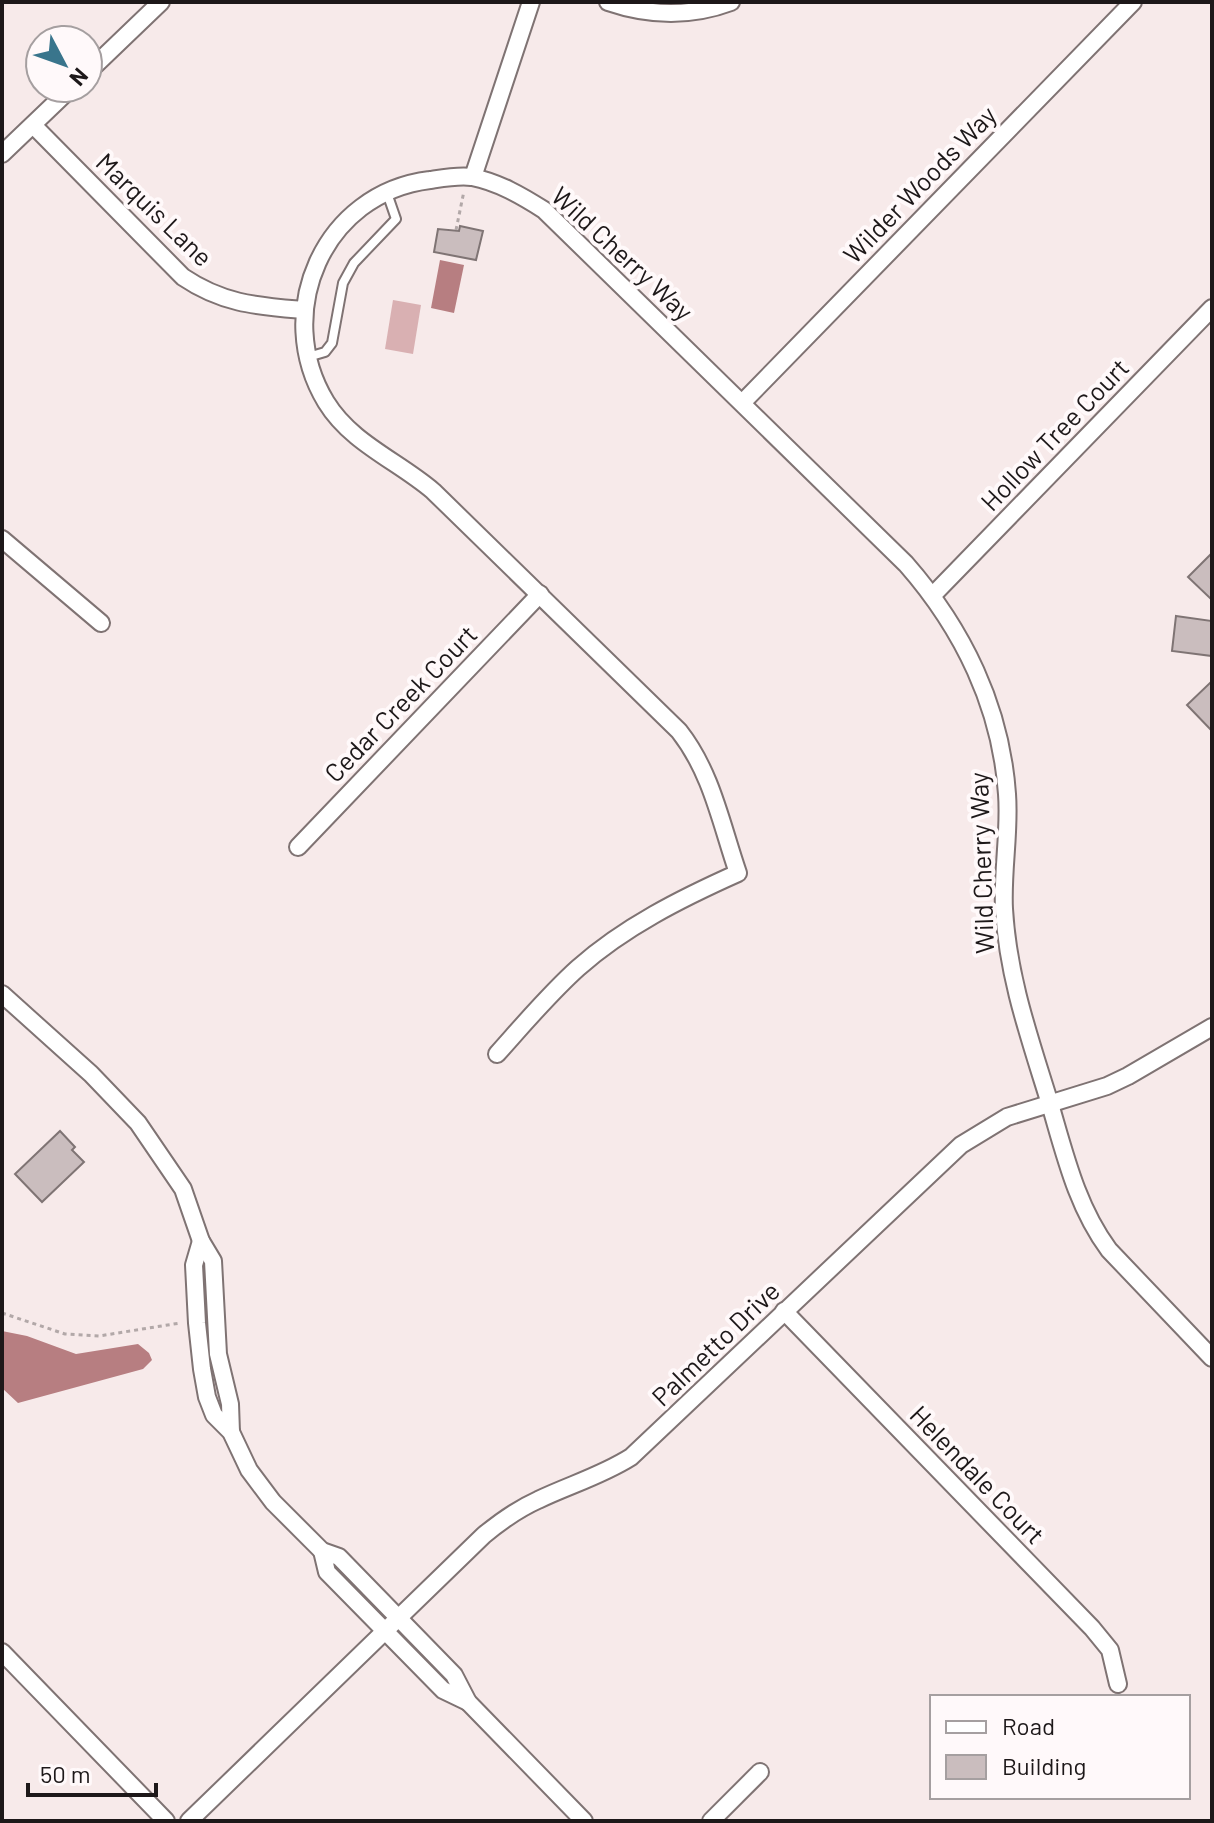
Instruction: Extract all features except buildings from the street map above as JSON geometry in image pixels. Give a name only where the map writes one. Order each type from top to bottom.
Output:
[{"type":"street","points":[[104,57],[161,2]]},
{"type":"street","points":[[469,183],[531,2]]},
{"type":"street","points":[[608,2],[655,13],[691,12],[731,2]]},
{"type":"street","name":"Wilder Woods Way","points":[[743,402],[1133,2]]},
{"type":"street","points":[[2,154],[55,104]]},
{"type":"street","name":"Marquis Lane","points":[[33,125],[183,277],[205,291],[229,300],[251,306],[303,310]]},
{"type":"street","name":"Wild Cherry Way","points":[[497,1054],[578,968],[609,944],[695,892],[738,873],[714,794],[692,748],[679,731],[433,491],[416,476],[361,441],[327,404],[307,358],[303,310],[308,287],[328,243],[343,223],[386,192],[420,181],[469,183],[518,193],[544,210],[743,402],[906,564],[933,595],[967,650],[998,733],[1007,793],[1004,906],[1009,962],[1024,1023],[1077,1192],[1096,1233],[1125,1268],[1212,1358]]},
{"type":"street","name":"Hollow Tree Court","points":[[933,595],[1212,308]]},
{"type":"street","points":[[2,539],[101,623]]},
{"type":"street","name":"Cedar Creek Court","points":[[298,847],[540,594]]},
{"type":"street","points":[[2,994],[91,1074],[138,1123],[183,1189],[201,1241],[213,1261],[218,1354],[230,1404],[231,1432],[249,1470],[273,1502],[322,1551],[339,1557],[390,1624],[454,1675],[468,1702],[584,1821]]},
{"type":"street","name":"Palmetto Drive","points":[[189,1821],[484,1535],[510,1515],[538,1500],[610,1471],[631,1457],[961,1145],[1007,1117],[1107,1086],[1212,1027]]},
{"type":"street","name":"Helendale Court","points":[[784,1311],[1092,1628],[1110,1650],[1118,1684]]},
{"type":"street","points":[[2,1652],[166,1821]]},
{"type":"street","points":[[711,1821],[760,1772]]},
{"type":"lane","points":[[307,358],[325,352],[332,343],[336,333],[337,308],[348,273],[368,245],[396,219],[386,192]]},
{"type":"path","points":[[456,230],[469,183]]},
{"type":"path","points":[[2,1313],[65,1334],[88,1335],[183,1322]]},
{"type":"shaded area","points":[[440,260],[464,265],[454,313],[431,308]]},
{"type":"shaded area","points":[[393,300],[421,305],[413,354],[385,349]]},
{"type":"shaded area","points":[[2,1331],[27,1336],[76,1354],[138,1344],[152,1360],[143,1369],[18,1403],[2,1388]]}]
